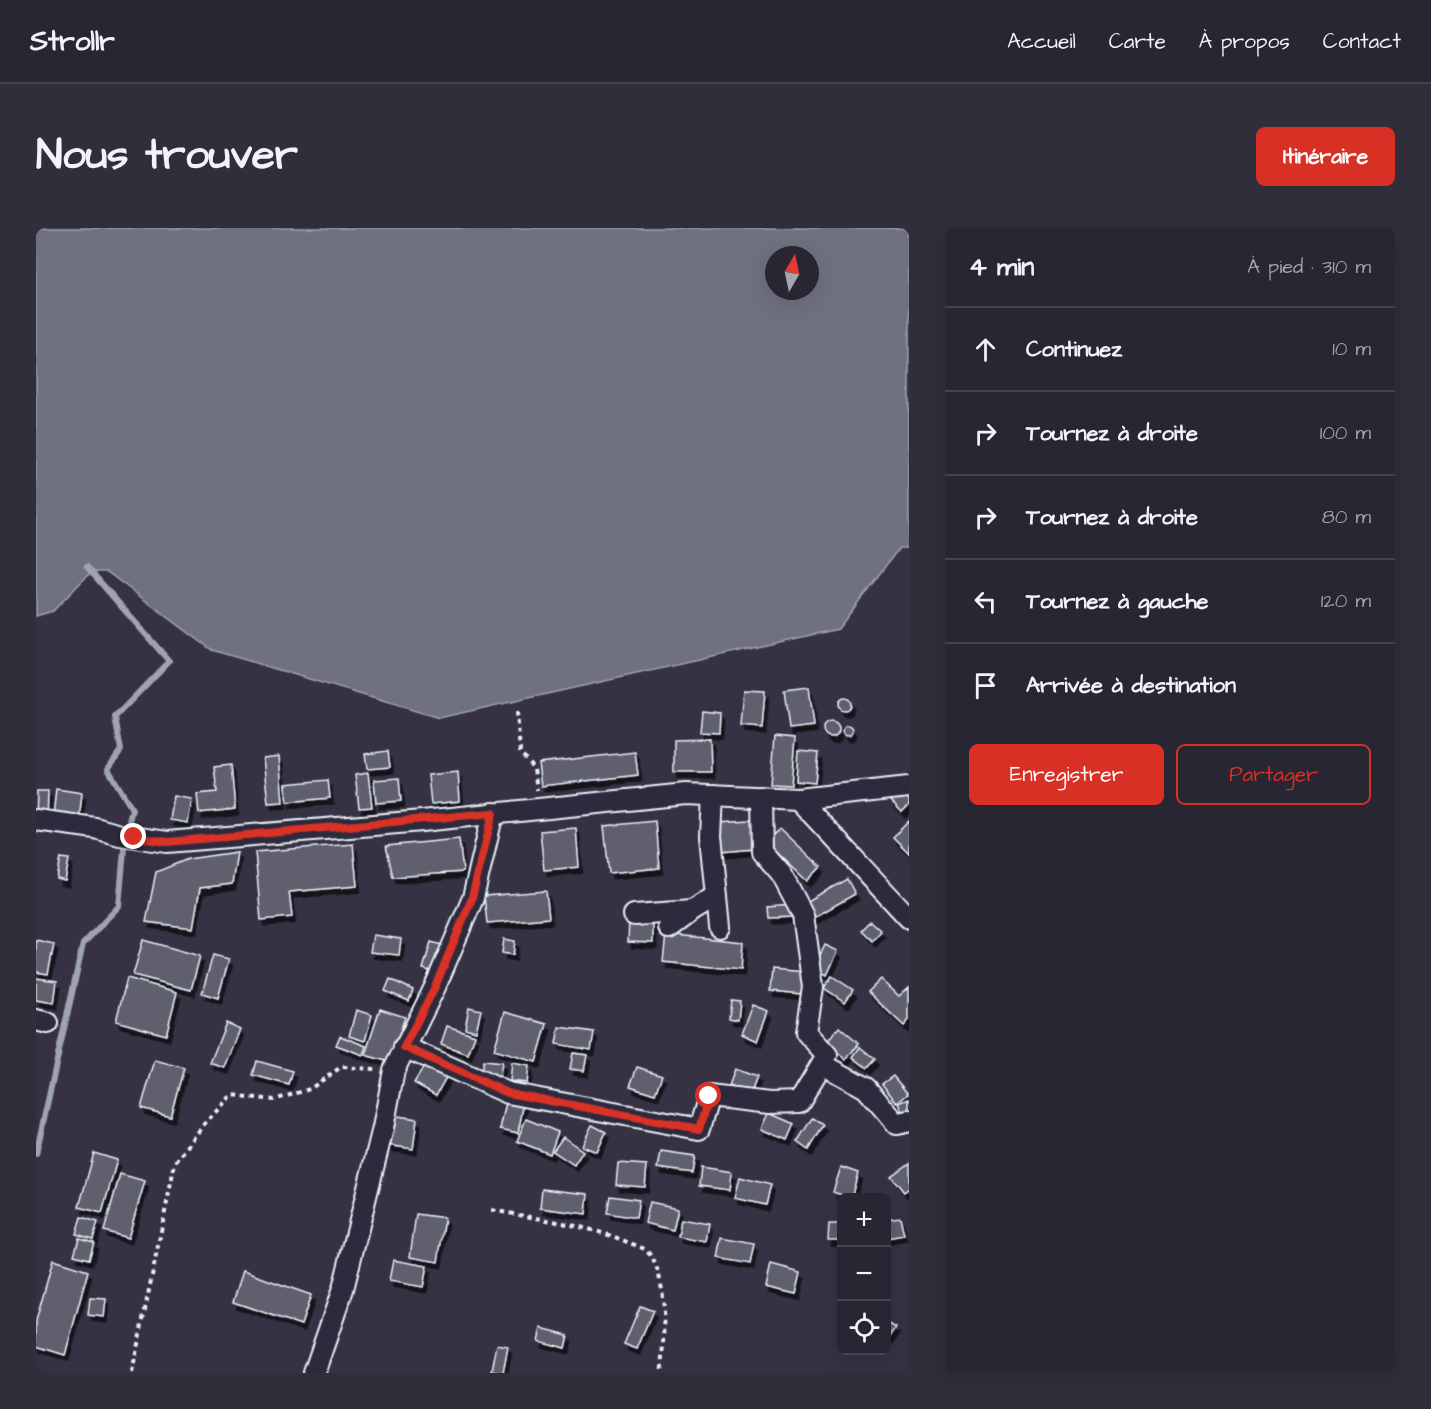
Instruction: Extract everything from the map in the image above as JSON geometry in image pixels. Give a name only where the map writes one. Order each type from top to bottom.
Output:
[{"type":"street","points":[[36,820],[95,828],[167,842],[686,794],[798,799],[909,787]]},
{"type":"street","points":[[713,795],[711,836],[720,927]]},
{"type":"street","points":[[404,1047],[508,1093],[699,1129],[709,1096],[770,1103],[799,1102],[826,1055],[806,1032],[813,987],[803,915],[782,875],[762,852],[761,797]]},
{"type":"street","points":[[798,799],[909,918]]},
{"type":"street","points":[[314,1373],[343,1289],[383,1128],[394,1070],[435,987],[472,898],[493,813]]},
{"type":"street","points":[[669,928],[717,896]]},
{"type":"street","points":[[634,915],[692,911]]},
{"type":"street","points":[[822,1064],[866,1088],[897,1124],[909,1120]]},
{"type":"path","points":[[517,712],[520,752],[534,769],[541,809]]},
{"type":"path","points":[[132,1373],[175,1163],[204,1124],[232,1095],[274,1100],[310,1089],[341,1067],[394,1070]]},
{"type":"path","points":[[492,1210],[616,1237],[645,1250],[657,1267],[663,1298],[665,1325],[661,1373]]},
{"type":"water","points":[[36,228],[909,228],[909,548],[899,548],[838,629],[439,718],[212,650],[107,572],[91,572],[53,611],[36,616]]},
{"type":"building","points":[[809,687],[814,726],[789,729],[784,690]]},
{"type":"building","points":[[744,690],[765,691],[762,728],[741,726]]},
{"type":"building","points":[[846,698],[850,704],[846,710],[842,710],[838,702]]},
{"type":"building","points":[[702,711],[720,713],[719,733],[700,732]]},
{"type":"building","points":[[831,721],[839,729],[831,737],[823,729]]},
{"type":"building","points":[[848,725],[853,730],[848,735],[843,730]]},
{"type":"building","points":[[775,736],[795,738],[791,785],[771,784]]},
{"type":"building","points":[[710,739],[711,772],[674,772],[674,740]]},
{"type":"building","points":[[388,751],[390,767],[367,769],[365,754]]},
{"type":"building","points":[[798,751],[818,753],[815,783],[796,781]]},
{"type":"building","points":[[635,752],[638,775],[541,786],[538,763]]},
{"type":"building","points":[[279,756],[283,802],[268,803],[263,758]]},
{"type":"building","points":[[231,765],[235,809],[199,813],[197,794],[217,792],[214,767]]},
{"type":"building","points":[[458,772],[460,801],[431,804],[428,775]]},
{"type":"building","points":[[368,773],[372,807],[359,808],[355,775]]},
{"type":"building","points":[[399,778],[401,801],[376,803],[374,780]]},
{"type":"building","points":[[328,780],[330,798],[287,802],[285,784]]},
{"type":"building","points":[[56,789],[82,793],[79,820],[53,817]]},
{"type":"building","points":[[903,789],[909,795],[909,805],[902,812],[891,801]]},
{"type":"building","points":[[37,791],[48,791],[47,819],[36,819]]},
{"type":"building","points":[[174,796],[192,799],[188,823],[170,820]]},
{"type":"building","points":[[750,820],[753,849],[721,852],[718,822]]},
{"type":"building","points":[[655,821],[659,868],[609,873],[604,826]]},
{"type":"building","points":[[909,821],[909,853],[893,837]]},
{"type":"building","points":[[576,828],[579,867],[544,870],[540,831]]},
{"type":"building","points":[[780,828],[821,867],[807,881],[766,842]]},
{"type":"building","points":[[459,839],[463,872],[393,877],[386,846]]},
{"type":"building","points":[[353,844],[357,886],[289,892],[292,917],[261,920],[255,852]]},
{"type":"building","points":[[237,852],[232,884],[200,888],[193,928],[146,922],[156,872],[188,859]]},
{"type":"building","points":[[61,858],[69,859],[65,881],[57,879]]},
{"type":"building","points":[[847,879],[855,894],[813,918],[804,903]]},
{"type":"building","points":[[546,891],[549,918],[487,923],[484,896]]},
{"type":"building","points":[[793,905],[794,917],[768,918],[767,907]]},
{"type":"building","points":[[629,920],[653,920],[653,943],[628,942]]},
{"type":"building","points":[[870,921],[881,931],[872,941],[861,930]]},
{"type":"building","points":[[666,934],[743,942],[741,970],[663,962]]},
{"type":"building","points":[[373,935],[401,939],[399,955],[370,952]]},
{"type":"building","points":[[504,939],[515,941],[513,955],[502,953]]},
{"type":"building","points":[[36,940],[54,944],[48,974],[36,972]]},
{"type":"building","points":[[143,940],[200,956],[191,990],[133,975]]},
{"type":"building","points":[[431,942],[442,945],[434,972],[423,969]]},
{"type":"building","points":[[825,945],[838,951],[827,975],[814,968]]},
{"type":"building","points":[[213,955],[229,959],[218,998],[202,993]]},
{"type":"building","points":[[772,969],[805,972],[802,994],[770,991]]},
{"type":"building","points":[[832,976],[853,990],[845,1002],[824,988]]},
{"type":"building","points":[[36,978],[57,981],[54,1003],[36,1000]]},
{"type":"building","points":[[127,978],[177,992],[166,1035],[116,1021]]},
{"type":"building","points":[[390,979],[413,990],[409,1001],[385,991]]},
{"type":"building","points":[[881,979],[899,996],[909,987],[909,1020],[904,1026],[868,992]]},
{"type":"building","points":[[731,1000],[740,1001],[738,1020],[729,1018]]},
{"type":"building","points":[[753,1005],[769,1011],[758,1041],[742,1034]]},
{"type":"building","points":[[469,1007],[481,1010],[476,1031],[465,1028]]},
{"type":"building","points":[[380,1009],[405,1017],[390,1062],[365,1055]]},
{"type":"building","points":[[356,1010],[372,1015],[365,1041],[349,1036]]},
{"type":"building","points":[[505,1012],[547,1024],[536,1062],[494,1050]]},
{"type":"building","points":[[226,1023],[240,1029],[225,1068],[210,1063]]},
{"type":"building","points":[[447,1026],[475,1035],[468,1054],[441,1044]]},
{"type":"building","points":[[559,1027],[594,1032],[591,1050],[556,1044]]},
{"type":"building","points":[[839,1027],[859,1044],[846,1059],[826,1043]]},
{"type":"building","points":[[340,1036],[366,1046],[363,1055],[336,1045]]},
{"type":"building","points":[[860,1047],[875,1059],[867,1068],[853,1057]]},
{"type":"building","points":[[573,1053],[587,1055],[584,1071],[570,1069]]},
{"type":"building","points":[[155,1060],[184,1068],[170,1116],[141,1108]]},
{"type":"building","points":[[428,1060],[449,1072],[436,1095],[414,1083]]},
{"type":"building","points":[[257,1061],[293,1071],[289,1085],[253,1075]]},
{"type":"building","points":[[483,1061],[502,1063],[499,1082],[480,1079]]},
{"type":"building","points":[[512,1063],[529,1066],[527,1083],[510,1081]]},
{"type":"building","points":[[637,1067],[662,1075],[655,1094],[630,1086]]},
{"type":"building","points":[[735,1069],[757,1077],[751,1093],[729,1086]]},
{"type":"building","points":[[893,1076],[908,1094],[897,1103],[882,1084]]},
{"type":"building","points":[[507,1098],[524,1102],[518,1133],[500,1129]]},
{"type":"building","points":[[909,1099],[909,1112],[904,1114],[899,1103]]},
{"type":"building","points":[[769,1113],[794,1124],[787,1140],[762,1129]]},
{"type":"building","points":[[391,1115],[417,1119],[413,1149],[387,1145]]},
{"type":"building","points":[[812,1118],[823,1125],[808,1150],[797,1142]]},
{"type":"building","points":[[526,1119],[558,1132],[550,1154],[517,1141]]},
{"type":"building","points":[[592,1125],[606,1132],[597,1152],[582,1146]]},
{"type":"building","points":[[563,1137],[583,1151],[574,1165],[553,1151]]},
{"type":"building","points":[[661,1151],[695,1156],[692,1173],[658,1168]]},
{"type":"building","points":[[94,1153],[117,1160],[102,1213],[79,1207]]},
{"type":"building","points":[[618,1163],[647,1165],[645,1187],[616,1185]]},
{"type":"building","points":[[909,1163],[909,1188],[904,1192],[891,1176]]},
{"type":"building","points":[[701,1167],[732,1172],[730,1190],[699,1186]]},
{"type":"building","points":[[841,1167],[858,1173],[852,1193],[833,1192]]},
{"type":"building","points":[[120,1174],[145,1181],[128,1238],[104,1231]]},
{"type":"building","points":[[740,1177],[770,1185],[765,1205],[735,1198]]},
{"type":"building","points":[[542,1189],[588,1194],[586,1214],[540,1208]]},
{"type":"building","points":[[610,1196],[639,1200],[636,1218],[607,1213]]},
{"type":"building","points":[[650,1202],[678,1208],[673,1230],[645,1223]]},
{"type":"building","points":[[416,1214],[445,1218],[438,1262],[410,1257]]},
{"type":"building","points":[[81,1217],[98,1222],[93,1239],[76,1234]]},
{"type":"building","points":[[900,1217],[904,1235],[891,1237],[891,1218]]},
{"type":"building","points":[[681,1219],[710,1224],[707,1242],[678,1237]]},
{"type":"building","points":[[829,1224],[837,1224],[837,1240],[828,1240]]},
{"type":"building","points":[[79,1238],[94,1242],[89,1259],[74,1255]]},
{"type":"building","points":[[722,1238],[754,1244],[750,1264],[718,1258]]},
{"type":"building","points":[[53,1260],[88,1271],[65,1355],[36,1346],[36,1321]]},
{"type":"building","points":[[393,1260],[427,1266],[423,1287],[389,1281]]},
{"type":"building","points":[[771,1264],[801,1272],[796,1294],[766,1287]]},
{"type":"building","points":[[243,1271],[311,1295],[301,1325],[233,1302]]},
{"type":"building","points":[[90,1298],[106,1299],[104,1317],[88,1315]]},
{"type":"building","points":[[640,1306],[653,1311],[637,1349],[624,1344]]},
{"type":"building","points":[[891,1325],[896,1328],[891,1335]]},
{"type":"building","points":[[541,1328],[568,1335],[565,1348],[538,1341]]},
{"type":"building","points":[[497,1345],[508,1347],[503,1373],[492,1371]]},
{"type":"waterway","points":[[36,1154],[83,944],[119,906],[125,838],[132,809],[108,769],[121,750],[115,717],[169,661],[87,567]]},
{"type":"route","points":[[134,837],[167,842],[493,813],[472,898],[435,987],[404,1047],[508,1093],[699,1129],[709,1096]]}]
